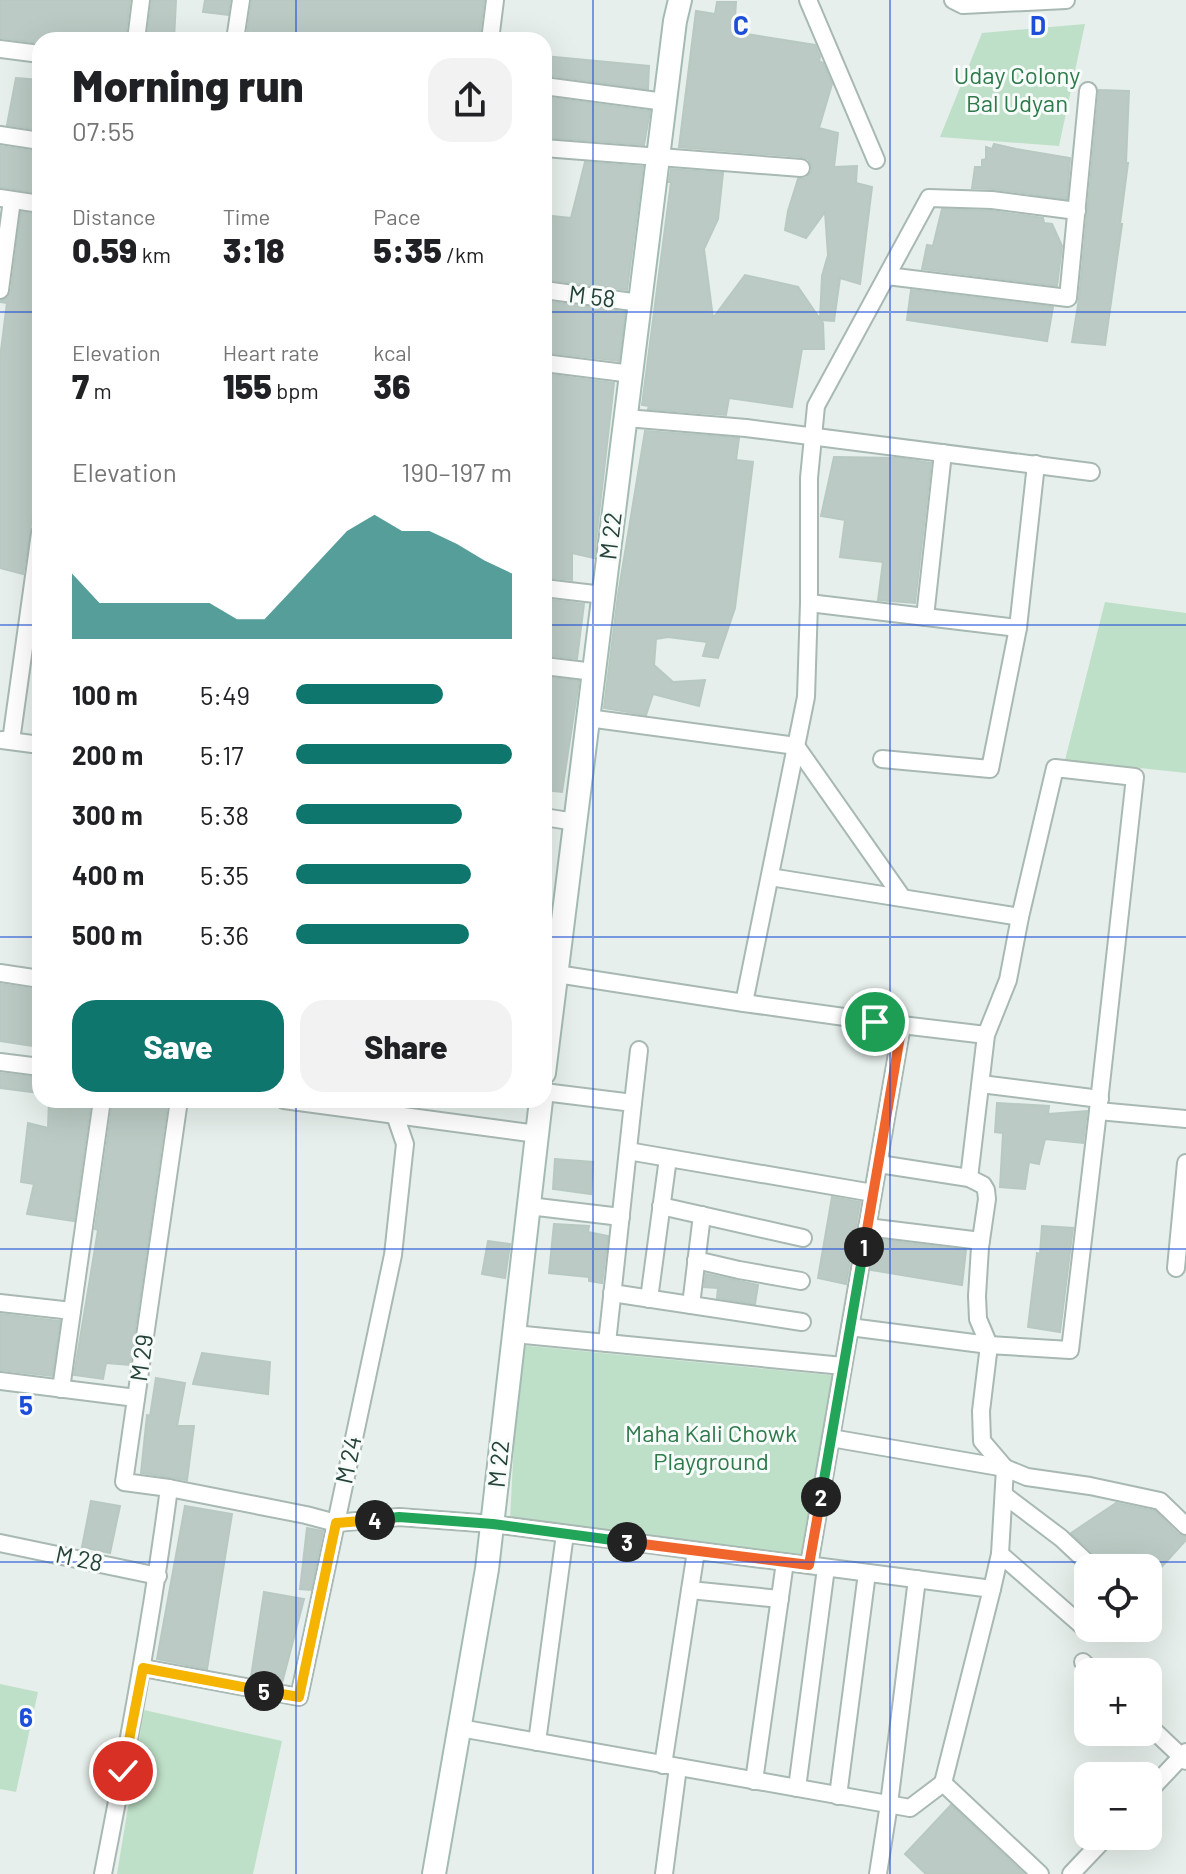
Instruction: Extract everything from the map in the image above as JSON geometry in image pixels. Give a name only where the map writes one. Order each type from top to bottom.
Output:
[{"type":"street","points":[[137,32],[141,0]]},
{"type":"street","points":[[236,32],[241,0]]},
{"type":"street","points":[[491,32],[495,0]]},
{"type":"street","name":"M 22","points":[[552,961],[575,822],[680,0]]},
{"type":"street","points":[[808,0],[876,160]]},
{"type":"street","points":[[953,0],[963,5],[1066,0]]},
{"type":"street","points":[[1,52],[32,54]]},
{"type":"street","points":[[552,87],[665,102]]},
{"type":"street","points":[[887,276],[1068,298],[1088,91]]},
{"type":"street","points":[[0,135],[32,140]]},
{"type":"street","points":[[552,149],[801,168]]},
{"type":"street","points":[[744,1003],[806,697],[809,478],[816,406],[929,198],[992,200],[1077,211]]},
{"type":"street","points":[[0,290],[6,199],[32,203]]},
{"type":"street","name":"M 58","points":[[552,291],[640,303]]},
{"type":"street","points":[[552,364],[632,374]]},
{"type":"street","points":[[626,418],[746,428],[1091,472]]},
{"type":"street","points":[[925,617],[943,453]]},
{"type":"street","points":[[882,759],[990,769],[1018,628],[1036,464]]},
{"type":"street","points":[[552,589],[603,595]]},
{"type":"street","points":[[809,603],[1018,628]]},
{"type":"street","points":[[32,613],[5,740],[32,744]]},
{"type":"street","points":[[552,667],[594,672]]},
{"type":"street","points":[[588,718],[796,746],[902,897]]},
{"type":"street","points":[[850,1327],[989,1345],[1070,1350],[1135,777],[1055,768],[1008,980],[986,1035],[969,1178]]},
{"type":"street","points":[[552,818],[575,822]]},
{"type":"street","points":[[770,877],[1020,917]]},
{"type":"street","points":[[0,973],[32,978]]},
{"type":"street","points":[[552,973],[986,1035]]},
{"type":"street","points":[[797,1788],[831,1438],[902,1025]]},
{"type":"street","points":[[607,1343],[639,1050]]},
{"type":"street","points":[[0,1062],[32,1066]]},
{"type":"street","points":[[981,1084],[1186,1119]]},
{"type":"street","points":[[552,1093],[633,1103]]},
{"type":"street","points":[[61,1389],[101,1108]]},
{"type":"street","name":"M 29","points":[[169,1488],[124,1482],[178,1108]]},
{"type":"street","points":[[370,1108],[395,1115],[537,1134]]},
{"type":"street","name":"M 22","points":[[434,1874],[487,1569],[540,1108]]},
{"type":"street","name":"M 24","points":[[143,1668],[299,1697],[393,1255],[405,1144],[395,1115]]},
{"type":"street","points":[[628,1151],[873,1193]]},
{"type":"street","points":[[649,1299],[668,1158]]},
{"type":"street","points":[[1176,1268],[1186,1163]]},
{"type":"street","points":[[460,1728],[910,1808],[943,1783],[1000,1554],[1005,1468],[982,1441],[981,1411],[989,1345],[978,1319],[977,1296],[986,1190],[969,1178],[879,1164]]},
{"type":"street","points":[[529,1206],[621,1217]]},
{"type":"street","points":[[661,1206],[803,1238]]},
{"type":"street","points":[[691,1305],[702,1215]]},
{"type":"street","points":[[867,1227],[981,1241]]},
{"type":"street","points":[[696,1260],[801,1281]]},
{"type":"street","points":[[612,1293],[802,1322]]},
{"type":"street","points":[[0,1303],[72,1311]]},
{"type":"street","points":[[514,1334],[843,1366]]},
{"type":"street","points":[[0,1381],[136,1398]]},
{"type":"street","points":[[831,1438],[1005,1468],[1027,1477],[1160,1501],[1186,1526]]},
{"type":"street","points":[[103,1874],[143,1668],[169,1488],[336,1523],[399,1517],[493,1524],[992,1589]]},
{"type":"street","points":[[1004,1495],[1078,1554]]},
{"type":"street","points":[[537,1742],[565,1534]]},
{"type":"street","name":"M 28","points":[[0,1543],[158,1576]]},
{"type":"street","points":[[664,1874],[671,1766],[696,1551]]},
{"type":"street","points":[[1000,1554],[1074,1619]]},
{"type":"street","points":[[754,1781],[785,1562]]},
{"type":"street","points":[[838,1796],[867,1573]]},
{"type":"street","points":[[878,1874],[917,1579]]},
{"type":"street","points":[[690,1590],[780,1599]]},
{"type":"street","points":[[1162,1737],[1184,1756],[1162,1778]]},
{"type":"street","points":[[943,1783],[1040,1874]]},
{"type":"street","points":[[1071,1874],[1094,1850]]},
{"type":"green space","name":"Uday Colony Bal Udyan","points":[[1085,24],[1059,146],[940,137],[982,33]]},
{"type":"green space","points":[[1105,602],[1186,613],[1186,773],[1065,760]]},
{"type":"green space","name":"Maha Kali Chowk Playground","points":[[519,1345],[838,1376],[804,1555],[510,1519]]},
{"type":"green space","points":[[0,1684],[38,1692],[16,1792],[0,1789]]},
{"type":"green space","points":[[144,1710],[282,1741],[253,1874],[117,1874]]},
{"type":"building","points":[[0,0],[130,0],[126,32],[32,32],[32,42],[0,38]]},
{"type":"building","points":[[152,0],[176,0],[174,32],[148,32]]},
{"type":"building","points":[[205,0],[230,0],[228,15],[203,12]]},
{"type":"building","points":[[252,0],[484,0],[480,32],[247,32]]},
{"type":"building","points":[[717,2],[736,2],[734,32],[815,45],[819,61],[823,63],[832,84],[819,128],[838,133],[834,167],[857,166],[856,183],[872,187],[860,284],[840,278],[834,321],[821,320],[824,349],[802,349],[792,407],[729,398],[726,415],[648,409],[649,406],[642,405],[671,169],[723,173],[718,219],[704,249],[713,318],[745,275],[798,287],[820,319],[822,276],[828,255],[825,212],[806,238],[785,230],[798,179],[806,178],[812,170],[808,159],[679,147],[696,11],[715,14]]},
{"type":"building","points":[[552,57],[649,66],[648,89],[552,76]]},
{"type":"building","points":[[16,78],[32,79],[32,129],[7,125]]},
{"type":"building","points":[[1099,90],[1129,91],[1128,163],[1105,345],[1072,342]]},
{"type":"building","points":[[552,98],[650,111],[644,145],[552,138]]},
{"type":"building","points":[[994,144],[1070,158],[1067,199],[972,188],[975,167],[982,167],[986,147],[992,149]]},
{"type":"building","points":[[0,146],[32,151],[32,192],[0,187]]},
{"type":"building","points":[[585,162],[643,167],[627,290],[552,280],[552,216],[571,218]]},
{"type":"building","points":[[942,209],[1043,218],[1044,223],[1052,224],[1062,246],[1057,286],[922,269],[927,245],[933,246]]},
{"type":"building","points":[[21,212],[32,214],[32,519],[23,574],[0,568],[0,358],[7,303],[0,301],[8,297]]},
{"type":"building","points":[[911,290],[1053,307],[1047,341],[907,320]]},
{"type":"building","points":[[552,302],[625,312],[619,361],[552,353]]},
{"type":"building","points":[[552,375],[614,383],[594,558],[572,553],[572,580],[552,578]]},
{"type":"building","points":[[645,431],[739,438],[736,460],[753,462],[735,608],[718,658],[703,656],[707,642],[668,637],[656,639],[654,665],[673,682],[705,680],[699,706],[653,694],[646,715],[604,708],[618,595]]},
{"type":"building","points":[[834,457],[898,458],[931,463],[915,603],[878,600],[883,562],[840,557],[845,520],[821,516]]},
{"type":"building","points":[[552,600],[584,604],[577,659],[552,656]]},
{"type":"building","points":[[552,678],[579,681],[562,792],[552,791]]},
{"type":"building","points":[[0,984],[32,989],[32,1046],[0,1041]]},
{"type":"building","points":[[0,1073],[32,1077],[32,1092],[0,1088]]},
{"type":"building","points":[[997,1103],[1049,1106],[1048,1114],[1087,1111],[1083,1143],[1045,1139],[1039,1164],[1029,1162],[1025,1189],[1000,1187],[1003,1133],[995,1132]]},
{"type":"building","points":[[49,1108],[90,1108],[74,1221],[27,1214],[34,1184],[21,1182],[28,1123],[48,1128]]},
{"type":"building","points":[[112,1108],[167,1108],[130,1365],[106,1363],[103,1379],[74,1375],[98,1230],[95,1229]]},
{"type":"building","points":[[555,1159],[593,1162],[591,1194],[553,1189]]},
{"type":"building","points":[[832,1197],[860,1202],[846,1284],[818,1278]]},
{"type":"building","points":[[554,1224],[589,1226],[588,1232],[608,1236],[602,1283],[589,1281],[589,1277],[549,1273]]},
{"type":"building","points":[[1042,1226],[1073,1228],[1060,1332],[1028,1327]]},
{"type":"building","points":[[876,1239],[966,1250],[962,1285],[871,1270]]},
{"type":"building","points":[[488,1241],[510,1244],[505,1278],[482,1274]]},
{"type":"building","points":[[706,1274],[758,1285],[755,1304],[717,1298],[718,1288],[704,1287]]},
{"type":"building","points":[[0,1314],[60,1321],[52,1376],[0,1370]]},
{"type":"building","points":[[202,1353],[270,1362],[268,1394],[193,1384]]},
{"type":"building","points":[[156,1378],[185,1383],[177,1426],[194,1426],[187,1480],[141,1473],[147,1415],[150,1416]]},
{"type":"building","points":[[91,1501],[120,1506],[110,1553],[82,1547]]},
{"type":"building","points":[[1116,1503],[1155,1511],[1186,1540],[1162,1567],[1162,1554],[1094,1554],[1071,1533]]},
{"type":"building","points":[[185,1506],[232,1514],[207,1669],[157,1659]]},
{"type":"building","points":[[307,1528],[323,1531],[311,1590],[300,1589]]},
{"type":"building","points":[[264,1592],[304,1599],[282,1683],[251,1677]]},
{"type":"building","points":[[951,1805],[1024,1874],[926,1874],[905,1854]]},
{"type":"route","points":[[123,1771],[143,1668],[299,1697],[336,1523],[399,1517],[493,1524],[809,1565],[902,1025],[875,1022]]}]
